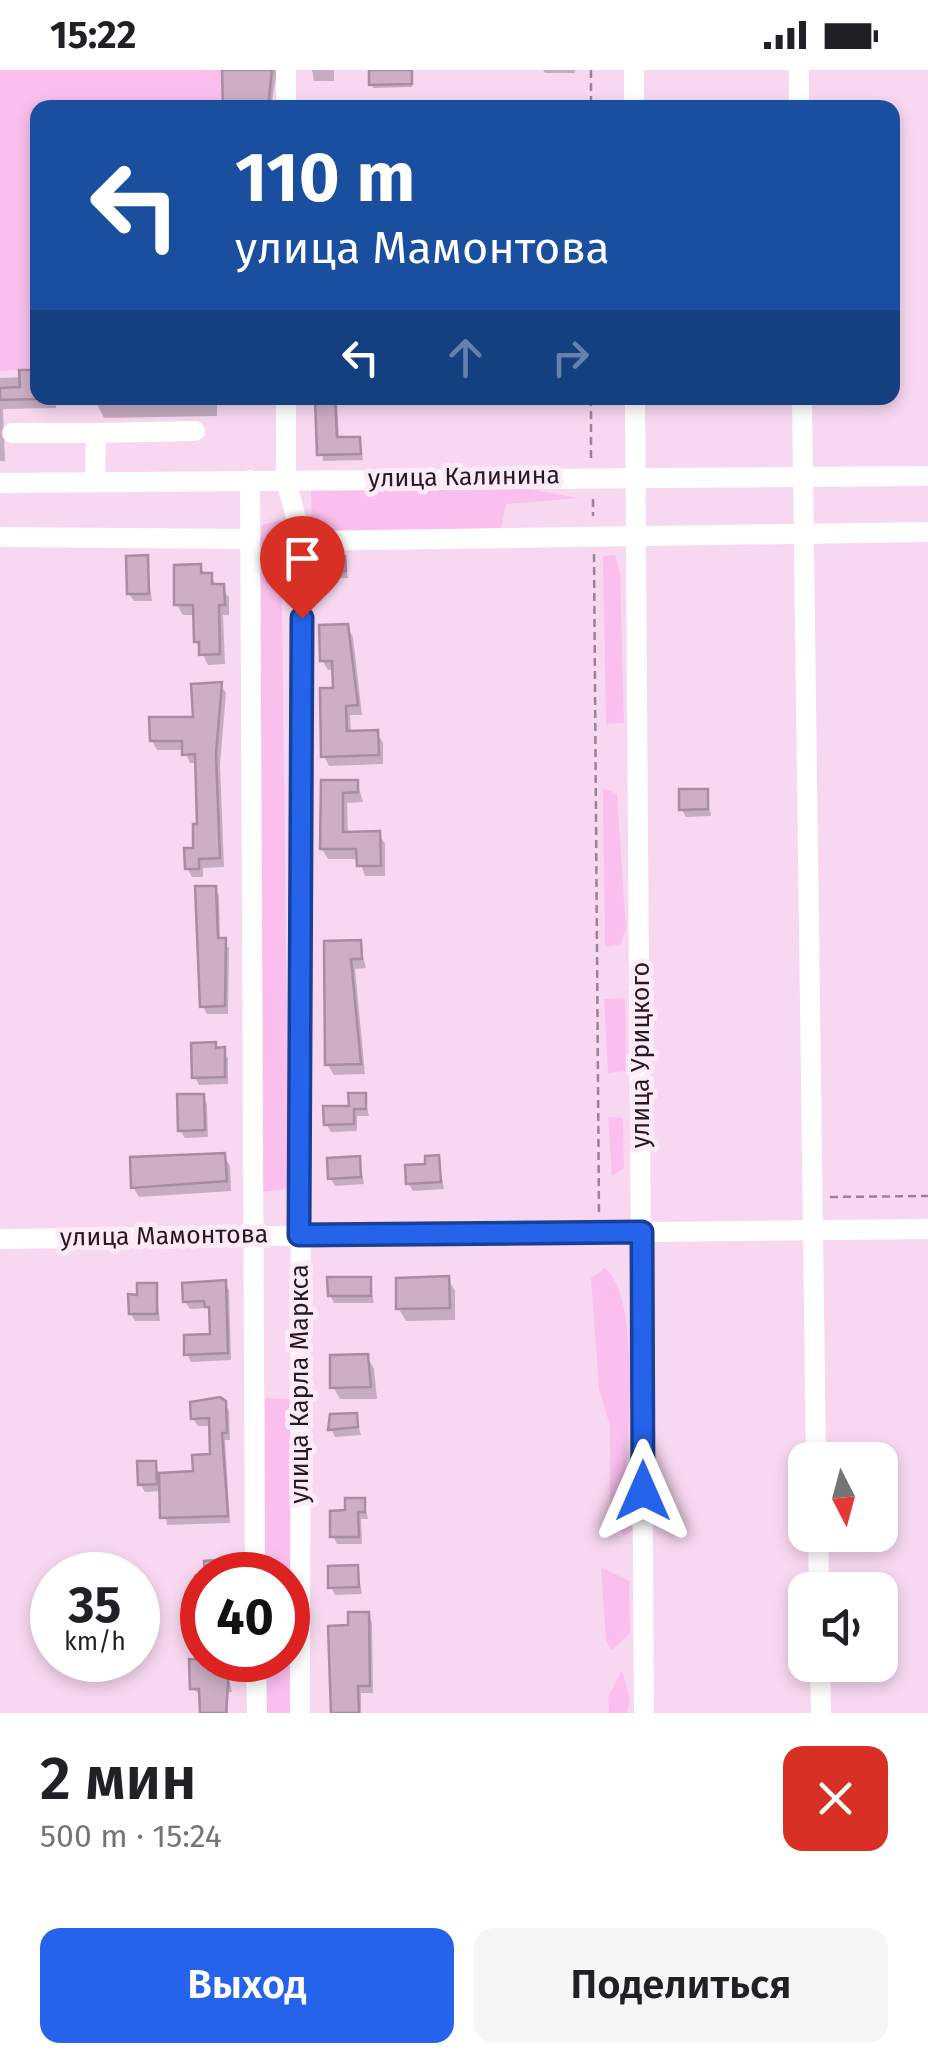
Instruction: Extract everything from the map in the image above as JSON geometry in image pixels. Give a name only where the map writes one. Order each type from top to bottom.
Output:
[{"type":"street","points":[[286,70],[286,100]]},
{"type":"street","points":[[634,70],[634,100]]},
{"type":"street","points":[[799,70],[799,100]]},
{"type":"street","name":"улица Карла Маркса","points":[[286,405],[286,480],[302,541],[300,1713]]},
{"type":"street","name":"улица Урицкого","points":[[635,405],[644,1713]]},
{"type":"street","points":[[802,405],[816,1442]]},
{"type":"street","points":[[12,432],[195,431]]},
{"type":"street","points":[[95,482],[96,433]]},
{"type":"street","name":"улица Калинина","points":[[0,483],[592,475],[928,476]]},
{"type":"street","name":"улица Карла Маркса","points":[[250,480],[250,1235],[255,1552]]},
{"type":"street","points":[[302,541],[928,532]]},
{"type":"street","points":[[0,537],[248,539]]},
{"type":"street","name":"улица Мамонтова","points":[[0,1239],[928,1229]]},
{"type":"street","points":[[256,1682],[256,1713]]},
{"type":"street","points":[[820,1682],[821,1713]]},
{"type":"path","points":[[591,70],[591,100]]},
{"type":"path","points":[[592,405],[600,1232]]},
{"type":"path","points":[[811,1197],[928,1196]]},
{"type":"shaded area","points":[[0,70],[272,70],[271,100],[30,100],[30,369],[0,371]]},
{"type":"shaded area","points":[[502,484],[578,498],[506,504],[501,528],[312,536],[311,490]]},
{"type":"shaded area","points":[[281,520],[289,1189],[261,1192],[257,575],[262,525]]},
{"type":"shaded area","points":[[615,555],[620,573],[624,723],[606,724],[603,556]]},
{"type":"shaded area","points":[[603,788],[617,794],[626,929],[621,944],[605,947]]},
{"type":"shaded area","points":[[625,998],[626,1071],[608,1073],[604,999]]},
{"type":"shaded area","points":[[608,1117],[623,1118],[624,1168],[612,1176]]},
{"type":"shaded area","points":[[605,1268],[617,1285],[628,1343],[629,1415],[623,1502],[633,1530],[624,1536],[610,1518],[610,1426],[599,1389],[591,1278]]},
{"type":"shaded area","points":[[265,1398],[290,1399],[296,1552],[265,1552]]},
{"type":"shaded area","points":[[601,1567],[629,1581],[630,1634],[612,1650],[606,1641]]},
{"type":"shaded area","points":[[622,1670],[630,1700],[627,1713],[609,1713],[608,1697]]},
{"type":"shaded area","points":[[265,1682],[293,1682],[291,1713],[265,1713]]},
{"type":"building","points":[[222,70],[272,70],[269,100],[223,100]]},
{"type":"building","points":[[369,70],[412,70],[412,84],[369,85]]},
{"type":"building","points":[[19,370],[30,370],[30,399],[0,400],[0,388],[20,387]]},
{"type":"building","points":[[315,405],[335,405],[337,437],[360,437],[361,454],[317,455]]},
{"type":"building","points":[[148,555],[149,594],[127,594],[126,556]]},
{"type":"building","points":[[345,556],[346,571],[318,571],[318,557]]},
{"type":"building","points":[[201,564],[201,573],[212,573],[212,584],[224,584],[225,605],[219,605],[220,654],[199,655],[199,642],[194,642],[193,605],[174,605],[174,565]]},
{"type":"building","points":[[348,624],[358,705],[346,706],[347,731],[378,730],[379,755],[321,757],[320,688],[333,688],[332,661],[320,661],[319,625]]},
{"type":"building","points":[[222,682],[216,754],[220,858],[199,859],[199,869],[185,869],[184,848],[193,848],[193,824],[197,824],[195,754],[182,755],[182,741],[150,741],[149,717],[193,717],[191,684]]},
{"type":"building","points":[[321,780],[358,780],[358,792],[343,793],[343,832],[380,831],[381,866],[357,866],[356,849],[320,849]]},
{"type":"building","points":[[679,789],[708,789],[708,809],[679,810]]},
{"type":"building","points":[[195,886],[216,886],[218,938],[226,938],[225,1006],[200,1007]]},
{"type":"building","points":[[361,940],[362,959],[351,959],[361,1064],[325,1065],[324,941]]},
{"type":"building","points":[[216,1042],[216,1048],[225,1047],[225,1077],[192,1078],[191,1043]]},
{"type":"building","points":[[348,1093],[366,1093],[366,1109],[354,1109],[354,1124],[324,1125],[323,1106],[349,1106]]},
{"type":"building","points":[[177,1094],[204,1094],[205,1130],[178,1131]]},
{"type":"building","points":[[225,1153],[227,1181],[131,1188],[130,1157]]},
{"type":"building","points":[[439,1155],[441,1182],[406,1184],[405,1165],[425,1164],[425,1156]]},
{"type":"building","points":[[360,1156],[361,1177],[328,1179],[327,1158]]},
{"type":"building","points":[[449,1276],[450,1308],[396,1309],[396,1278]]},
{"type":"building","points":[[327,1277],[371,1277],[371,1296],[328,1296]]},
{"type":"building","points":[[226,1280],[228,1353],[184,1355],[184,1335],[210,1334],[209,1307],[205,1307],[204,1301],[183,1302],[182,1283]]},
{"type":"building","points":[[137,1283],[157,1283],[157,1314],[129,1314],[128,1294],[137,1295]]},
{"type":"building","points":[[368,1354],[371,1387],[330,1388],[330,1355]]},
{"type":"building","points":[[220,1397],[226,1401],[227,1433],[222,1433],[228,1516],[160,1518],[159,1473],[193,1471],[192,1455],[210,1454],[209,1418],[191,1419],[190,1402]]},
{"type":"building","points":[[357,1413],[358,1427],[328,1430],[330,1414]]},
{"type":"building","points":[[137,1461],[156,1461],[157,1484],[138,1485]]},
{"type":"building","points":[[345,1498],[365,1498],[365,1512],[358,1512],[359,1537],[330,1537],[330,1511],[345,1510]]},
{"type":"building","points":[[358,1565],[359,1587],[328,1588],[328,1566]]},
{"type":"building","points":[[348,1612],[369,1612],[370,1686],[358,1686],[359,1713],[331,1713],[328,1626],[348,1625]]},
{"type":"building","points":[[190,1682],[228,1682],[226,1713],[200,1713],[199,1689],[190,1689]]},
{"type":"route","points":[[302,618],[299,1235],[642,1232],[643,1491]]}]
